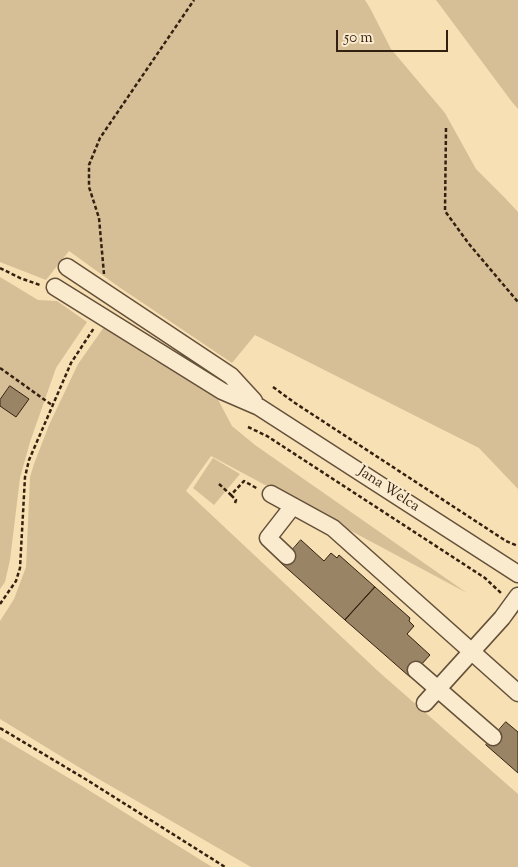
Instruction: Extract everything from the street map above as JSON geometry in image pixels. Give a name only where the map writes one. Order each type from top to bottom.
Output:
[{"type":"street","name":"Jana Welca","points":[[67,267],[231,376],[259,407]]},
{"type":"street","name":"Jana Welca","points":[[55,287],[222,391],[259,407],[518,574]]},
{"type":"street","points":[[266,492],[332,528],[518,693]]},
{"type":"street","points":[[287,556],[268,538],[293,506]]},
{"type":"street","points":[[425,703],[502,618],[516,599]]},
{"type":"street","points":[[416,670],[493,737]]},
{"type":"path","points":[[106,293],[100,218],[89,187],[89,164],[100,138],[194,0]]},
{"type":"path","points":[[446,128],[445,211],[469,244],[518,302]]},
{"type":"path","points":[[0,268],[20,278],[45,286],[55,287]]},
{"type":"path","points":[[0,604],[16,581],[20,568],[25,476],[29,460],[71,362],[102,316]]},
{"type":"path","points":[[0,368],[52,405]]},
{"type":"path","points":[[273,387],[506,541],[518,546]]},
{"type":"path","points":[[248,427],[267,436],[485,578],[502,594],[516,599]]},
{"type":"path","points":[[231,495],[244,481],[266,492]]},
{"type":"path","points":[[219,484],[236,500],[235,503]]},
{"type":"path","points":[[0,728],[226,867]]},
{"type":"shaded area","points":[[0,0],[365,0],[391,49],[445,113],[476,169],[518,212],[518,489],[479,448],[255,335],[232,363],[69,251],[46,280],[0,262]]},
{"type":"shaded area","points":[[436,0],[518,0],[518,109],[512,102]]},
{"type":"shaded area","points":[[0,277],[38,300],[57,301],[87,322],[56,368],[30,442],[20,478],[10,560],[5,582],[0,589]]},
{"type":"shaded area","points":[[104,327],[155,361],[167,363],[215,394],[232,426],[255,445],[467,593],[211,456],[186,491],[379,672],[518,794],[518,867],[251,867],[90,774],[0,719],[0,621],[14,599],[26,567],[30,477],[49,425],[78,364]]},
{"type":"shaded area","points":[[213,458],[240,474],[214,505],[193,488]]},
{"type":"shaded area","points":[[0,737],[82,786],[212,867],[0,867]]},
{"type":"building","points":[[10,386],[29,399],[16,417],[0,406],[0,400]]},
{"type":"building","points":[[301,540],[324,561],[331,553],[337,558],[339,555],[375,587],[345,620],[281,563]]},
{"type":"building","points":[[375,587],[410,618],[409,621],[414,626],[407,634],[430,655],[410,677],[345,620]]},
{"type":"building","points":[[506,722],[518,732],[518,773],[486,745]]}]
